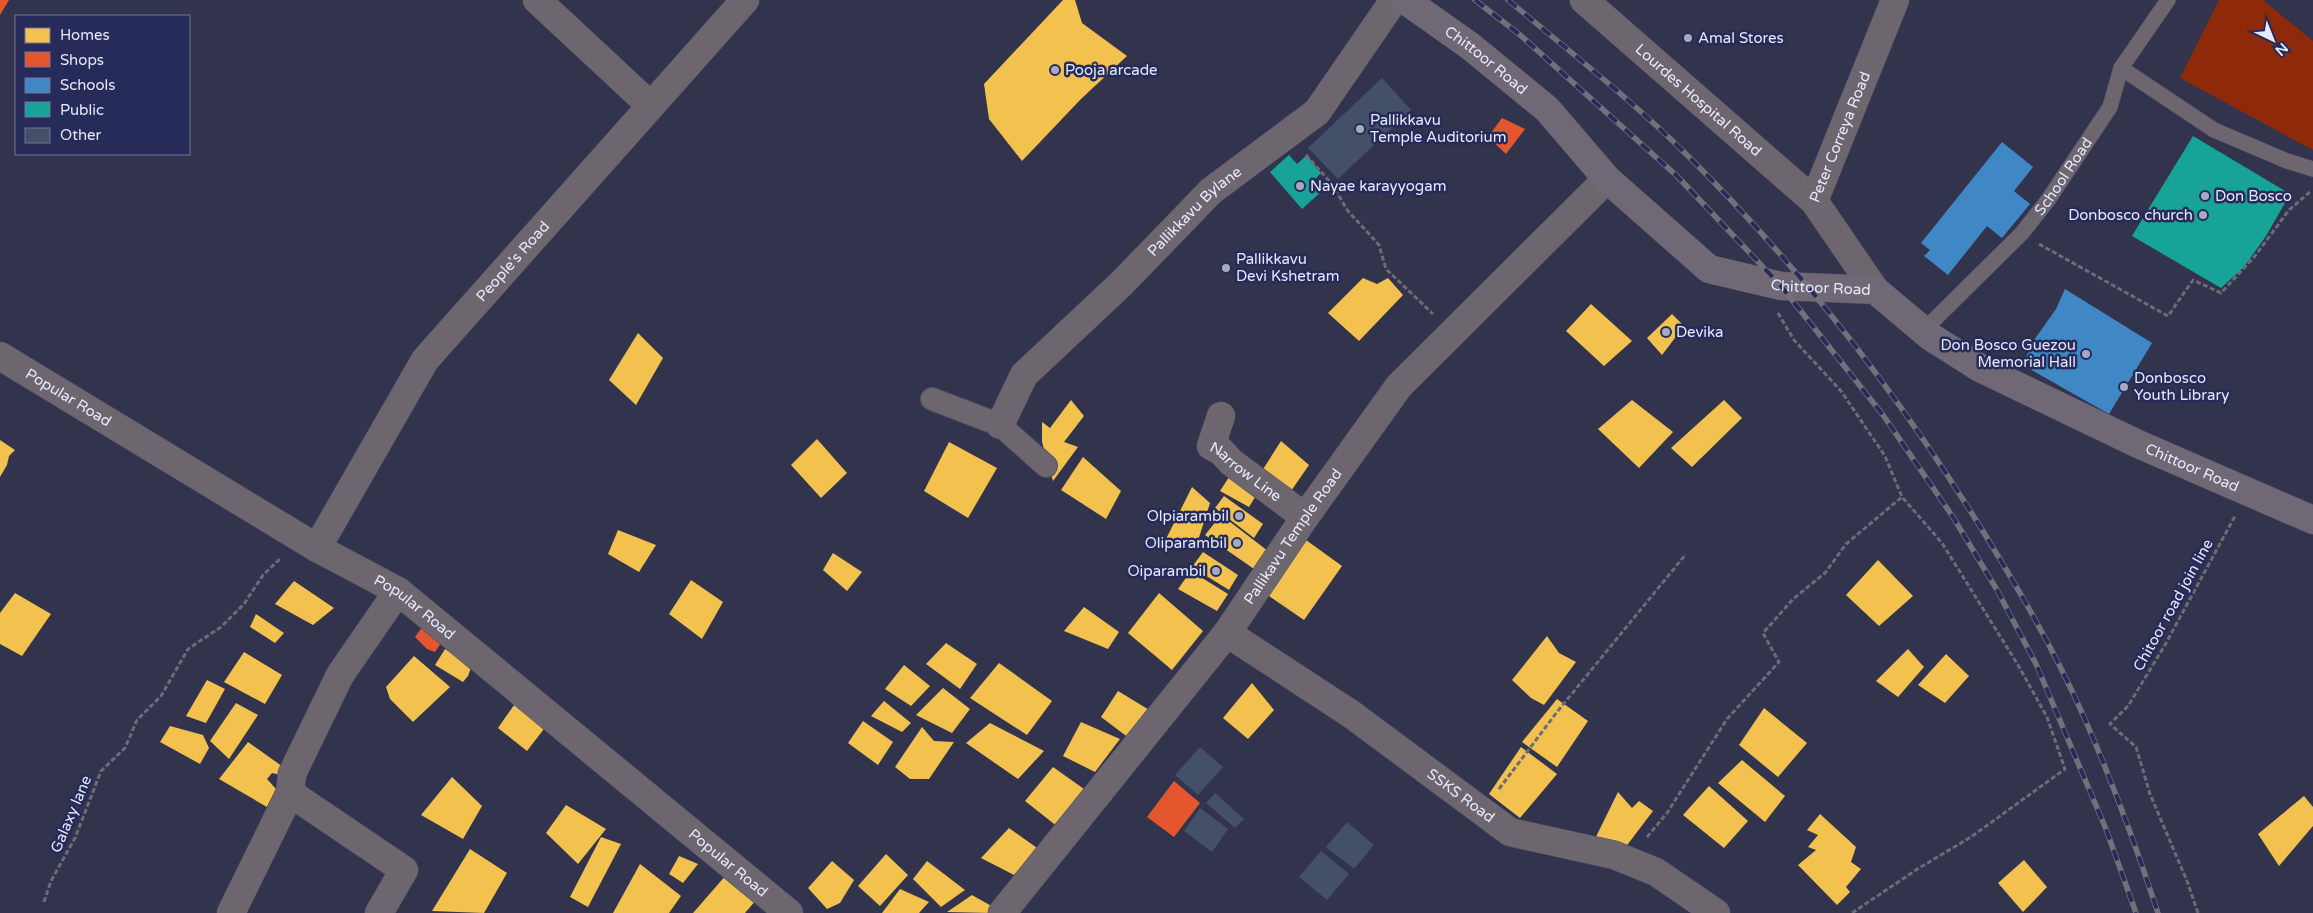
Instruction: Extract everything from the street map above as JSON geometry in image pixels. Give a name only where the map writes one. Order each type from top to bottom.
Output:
[{"type":"main road","name":"Chittoor Road","points":[[1405,0],[1470,46],[1547,109],[1607,180],[1709,269],[1781,286],[1875,290],[1924,330],[1980,368],[2138,444],[2313,520]]},
{"type":"street","points":[[537,0],[651,106]]},
{"type":"street","name":"People's Road","points":[[307,542],[425,360],[745,0]]},
{"type":"street","name":"Pallikkavu Bylane","points":[[1000,425],[1024,375],[1122,283],[1211,190],[1317,112],[1394,0]]},
{"type":"street","name":"Lourdes Hospital Road","points":[[1584,0],[1814,201]]},
{"type":"street","name":"Peter Correya Road","points":[[1875,290],[1814,201],[1895,0]]},
{"type":"street","name":"Pallikavu Temple Road","points":[[1002,913],[1227,633],[1305,517],[1399,386],[1607,180]]},
{"type":"street","name":"Popular Road","points":[[0,356],[307,542],[398,591],[790,913]]},
{"type":"street","points":[[932,399],[1000,425],[1046,466]]},
{"type":"street","name":"Narrow Line","points":[[1221,416],[1211,446],[1221,451],[1231,462],[1305,517]]},
{"type":"street","points":[[231,913],[290,793],[292,774],[340,675],[398,591]]},
{"type":"street","name":"SSKS Road","points":[[1227,633],[1351,714],[1510,832],[1614,855],[1656,872],[1716,913]]},
{"type":"street","points":[[290,793],[404,870],[379,913]]},
{"type":"lane","name":"School Road","points":[[1924,330],[2022,233],[2048,200],[2110,107],[2121,68],[2168,0]]},
{"type":"lane","points":[[2121,68],[2214,130],[2286,161],[2313,169]]},
{"type":"path","points":[[1288,134],[1331,183],[1348,211],[1379,245],[1386,269],[1428,310],[1455,330]]},
{"type":"path","points":[[2022,233],[2168,316],[2193,280],[2220,293],[2255,256],[2289,210],[2313,189]]},
{"type":"path","points":[[1759,281],[1794,340],[1841,391],[1885,456],[1902,497],[1942,543],[2018,665],[2047,717],[2065,768],[2019,804],[1971,837],[1919,868],[1852,913]]},
{"type":"path","name":"Chitoor road join line","points":[[2198,913],[2150,794],[2136,747],[2110,724],[2128,706],[2165,645],[2250,492]]},
{"type":"path","points":[[1635,864],[1646,840],[1667,813],[1727,719],[1779,662],[1763,633],[1794,599],[1825,573],[1846,544],[1902,497]]},
{"type":"path","name":"Galaxy lane","points":[[44,902],[51,881],[75,838],[101,771],[125,748],[137,720],[161,696],[188,649],[221,627],[244,604],[263,575],[282,557],[307,542]]},
{"type":"path","points":[[1482,811],[1557,712],[1686,554]]},
{"type":"shaded area","points":[[2219,0],[2263,0],[2313,41],[2313,150],[2180,78]]},
{"type":"building: Homes","name":"Pooja arcade","points":[[1063,0],[1075,0],[1082,23],[1127,56],[1081,99],[1022,161],[989,119],[984,84]]},
{"type":"building: Homes","points":[[1363,278],[1377,284],[1388,278],[1403,295],[1359,341],[1328,313]]},
{"type":"building: Homes","points":[[1591,304],[1632,341],[1604,366],[1566,331]]},
{"type":"building: Homes","name":"Devika","points":[[1672,314],[1684,326],[1662,355],[1647,338]]},
{"type":"building: Homes","points":[[638,333],[663,358],[636,405],[609,380]]},
{"type":"building: Homes","points":[[1071,400],[1084,416],[1064,442],[1078,447],[1053,481],[1042,442],[1042,422],[1050,428]]},
{"type":"building: Homes","points":[[1632,400],[1673,432],[1639,468],[1598,429]]},
{"type":"building: Homes","points":[[1724,400],[1742,418],[1692,467],[1671,448]]},
{"type":"building: Homes","points":[[817,439],[847,473],[821,498],[791,465]]},
{"type":"building: Homes","points":[[0,440],[15,450],[9,456],[7,465],[0,477]]},
{"type":"building: Homes","points":[[1281,441],[1309,465],[1289,494],[1260,474]]},
{"type":"building: Homes","points":[[949,442],[997,468],[968,518],[924,491]]},
{"type":"building: Homes","points":[[1083,457],[1121,491],[1106,519],[1061,490]]},
{"type":"building: Homes","name":"Oliparambil","points":[[1233,471],[1260,489],[1249,507],[1220,491]]},
{"type":"building: Homes","points":[[1192,487],[1210,503],[1195,550],[1164,543]]},
{"type":"building: Homes","name":"Olpiarambil","points":[[1224,496],[1263,524],[1254,538],[1215,508]]},
{"type":"building: Homes","name":"Oliparambil","points":[[1221,515],[1268,551],[1254,569],[1205,535]]},
{"type":"building: Homes","points":[[618,530],[656,545],[639,572],[608,554]]},
{"type":"building: Homes","points":[[1306,540],[1342,566],[1304,620],[1266,594]]},
{"type":"building: Homes","name":"Oiparambil","points":[[1203,552],[1238,575],[1229,590],[1192,567]]},
{"type":"building: Homes","points":[[833,553],[862,572],[847,591],[823,570]]},
{"type":"building: Homes","points":[[1878,560],[1913,596],[1879,626],[1846,595]]},
{"type":"building: Homes","name":"Oliparambil","points":[[1191,571],[1228,594],[1217,611],[1178,589]]},
{"type":"building: Homes","points":[[691,580],[723,602],[702,639],[669,614]]},
{"type":"building: Homes","points":[[294,581],[334,608],[313,625],[275,604]]},
{"type":"building: Homes","points":[[15,593],[51,614],[22,656],[0,644],[0,613]]},
{"type":"building: Homes","points":[[1159,593],[1203,631],[1172,670],[1128,633]]},
{"type":"building: Homes","points":[[1084,607],[1119,632],[1108,649],[1064,631]]},
{"type":"building: Homes","points":[[256,614],[284,633],[275,643],[250,627]]},
{"type":"building: Homes","points":[[1547,636],[1559,653],[1576,662],[1544,705],[1531,698],[1512,680]]},
{"type":"building: Homes","points":[[946,643],[977,664],[960,689],[926,664]]},
{"type":"building: Homes","points":[[445,649],[473,662],[468,676],[463,682],[435,665]]},
{"type":"building: Homes","points":[[1908,649],[1924,667],[1898,697],[1876,681]]},
{"type":"building: Homes","points":[[244,652],[282,675],[265,704],[224,682]]},
{"type":"building: Homes","points":[[1946,654],[1969,676],[1945,703],[1918,685]]},
{"type":"building: Homes","points":[[414,656],[450,687],[413,722],[390,699],[386,687]]},
{"type":"building: Homes","points":[[999,663],[1052,701],[1027,735],[970,698]]},
{"type":"building: Homes","points":[[904,665],[930,686],[911,706],[885,689]]},
{"type":"building: Homes","points":[[207,680],[225,689],[206,723],[186,716]]},
{"type":"building: Homes","points":[[1252,683],[1274,710],[1248,739],[1223,718]]},
{"type":"building: Homes","points":[[943,688],[970,709],[952,733],[916,715]]},
{"type":"building: Homes","points":[[1118,691],[1151,711],[1129,738],[1101,717]]},
{"type":"building: Homes","points":[[519,698],[547,725],[527,751],[498,728]]},
{"type":"building: Homes","points":[[1557,699],[1588,721],[1557,767],[1522,742]]},
{"type":"building: Homes","points":[[884,701],[911,723],[902,732],[871,716]]},
{"type":"building: Homes","points":[[236,703],[258,715],[229,759],[210,741]]},
{"type":"building: Homes","points":[[1764,708],[1807,743],[1778,777],[1739,745]]},
{"type":"building: Homes","points":[[863,721],[893,742],[878,765],[848,743]]},
{"type":"building: Homes","points":[[1081,722],[1120,739],[1095,772],[1063,756]]},
{"type":"building: Homes","points":[[990,723],[1044,751],[1018,779],[966,743]]},
{"type":"building: Homes","points":[[170,726],[203,735],[209,748],[200,764],[160,742]]},
{"type":"building: Homes","points":[[922,727],[934,741],[954,742],[929,779],[910,779],[895,767]]},
{"type":"building: Homes","points":[[248,742],[286,769],[281,775],[272,773],[267,779],[276,789],[267,807],[219,779]]},
{"type":"building: Homes","points":[[1521,747],[1557,774],[1520,818],[1489,794]]},
{"type":"building: Homes","points":[[1742,760],[1785,796],[1765,822],[1718,783]]},
{"type":"building: Homes","points":[[1053,767],[1084,789],[1058,827],[1025,801]]},
{"type":"building: Homes","points":[[452,777],[482,806],[463,839],[421,815]]},
{"type":"building: Homes","points":[[1709,786],[1748,821],[1724,848],[1683,815]]},
{"type":"building: Homes","points":[[1618,792],[1632,808],[1639,801],[1653,811],[1612,865],[1587,855]]},
{"type":"building: Homes","points":[[2304,796],[2313,807],[2313,826],[2279,866],[2258,834]]},
{"type":"building: Homes","points":[[566,805],[606,829],[578,864],[546,833]]},
{"type":"building: Homes","points":[[1820,814],[1856,847],[1851,862],[1861,869],[1846,887],[1850,892],[1837,905],[1798,865],[1816,850],[1808,847],[1818,835],[1807,830]]},
{"type":"building: Homes","points":[[1009,828],[1040,850],[1014,875],[981,858]]},
{"type":"building: Homes","points":[[601,837],[621,844],[588,907],[570,897]]},
{"type":"building: Homes","points":[[470,849],[507,873],[484,913],[432,911]]},
{"type":"building: Homes","points":[[886,854],[908,875],[880,906],[858,886]]},
{"type":"building: Homes","points":[[679,856],[698,864],[683,883],[669,874]]},
{"type":"building: Homes","points":[[2024,860],[2047,887],[2023,912],[1998,883]]},
{"type":"building: Homes","points":[[832,861],[854,880],[840,903],[827,909],[808,888]]},
{"type":"building: Homes","points":[[927,861],[965,890],[941,907],[913,879]]},
{"type":"building: Homes","points":[[640,864],[681,896],[669,913],[613,913]]},
{"type":"building: Homes","points":[[727,874],[757,899],[745,913],[693,913]]},
{"type":"building: Homes","points":[[900,889],[929,902],[919,913],[882,913]]},
{"type":"building: Homes","points":[[972,895],[995,908],[991,913],[947,912]]},
{"type":"building: Shops","points":[[0,0],[9,0],[0,15]]},
{"type":"building: Shops","points":[[1502,118],[1525,129],[1506,154],[1488,137]]},
{"type":"building: Shops","points":[[428,619],[447,634],[435,652],[427,649],[415,637]]},
{"type":"building: Shops","points":[[1174,781],[1200,803],[1174,837],[1147,817]]},
{"type":"building: Schools","points":[[2002,142],[2033,167],[2014,191],[2030,204],[2002,238],[1987,226],[1948,275],[1924,256],[1930,250],[1921,243]]},
{"type":"building: Schools","name":"Don Bosco Guezou Memorial Hall","points":[[2065,289],[2152,343],[2109,414],[2023,365],[2032,343],[2056,309]]},
{"type":"building: Public","name":"Donbosco church","points":[[2193,136],[2290,194],[2266,236],[2244,267],[2221,288],[2132,236]]},
{"type":"building: Public","name":"Nayae karayyogam","points":[[1289,155],[1297,164],[1307,155],[1321,173],[1313,181],[1322,191],[1302,209],[1270,172]]},
{"type":"building: Other","name":"Pallikkavu Temple Auditorium","points":[[1382,78],[1411,110],[1338,179],[1308,148]]},
{"type":"building: Other","points":[[1200,747],[1223,767],[1198,795],[1175,775]]},
{"type":"building: Other","points":[[1215,793],[1244,819],[1235,828],[1206,803]]},
{"type":"building: Other","points":[[1200,808],[1228,829],[1212,852],[1184,831]]},
{"type":"building: Other","points":[[1347,822],[1374,845],[1354,869],[1326,847]]},
{"type":"building: Other","points":[[1321,851],[1349,874],[1327,900],[1299,877]]},
{"type":"railway","points":[[1475,0],[1519,34],[1677,176],[1781,286],[1883,415],[1953,517],[1997,590],[2036,664],[2106,829],[2136,913]]},
{"type":"railway","points":[[1508,0],[1646,116],[1730,199],[1807,285],[1912,423],[1991,544],[2059,665],[2094,739],[2114,789],[2158,913]]},
{"type":"place","name":"Amal Stores","points":[[1688,38]]},
{"type":"place","name":"Pooja arcade","points":[[1055,70]]},
{"type":"place","name":"Pallikkavu Temple Auditorium","points":[[1360,129]]},
{"type":"place","name":"Nayae karayyogam","points":[[1300,186]]},
{"type":"place","name":"Don Bosco","points":[[2205,196]]},
{"type":"place","name":"Donbosco church","points":[[2203,215]]},
{"type":"place","name":"Pallikkavu Devi Kshetram","points":[[1226,268]]},
{"type":"place","name":"Devika","points":[[1666,332]]},
{"type":"place","name":"Don Bosco Guezou Memorial Hall","points":[[2086,354]]},
{"type":"place","name":"Donbosco Youth Library","points":[[2124,387]]},
{"type":"place","name":"Olpiarambil","points":[[1239,516]]},
{"type":"place","name":"Oliparambil","points":[[1237,543]]},
{"type":"place","name":"Oiparambil","points":[[1216,571]]}]
